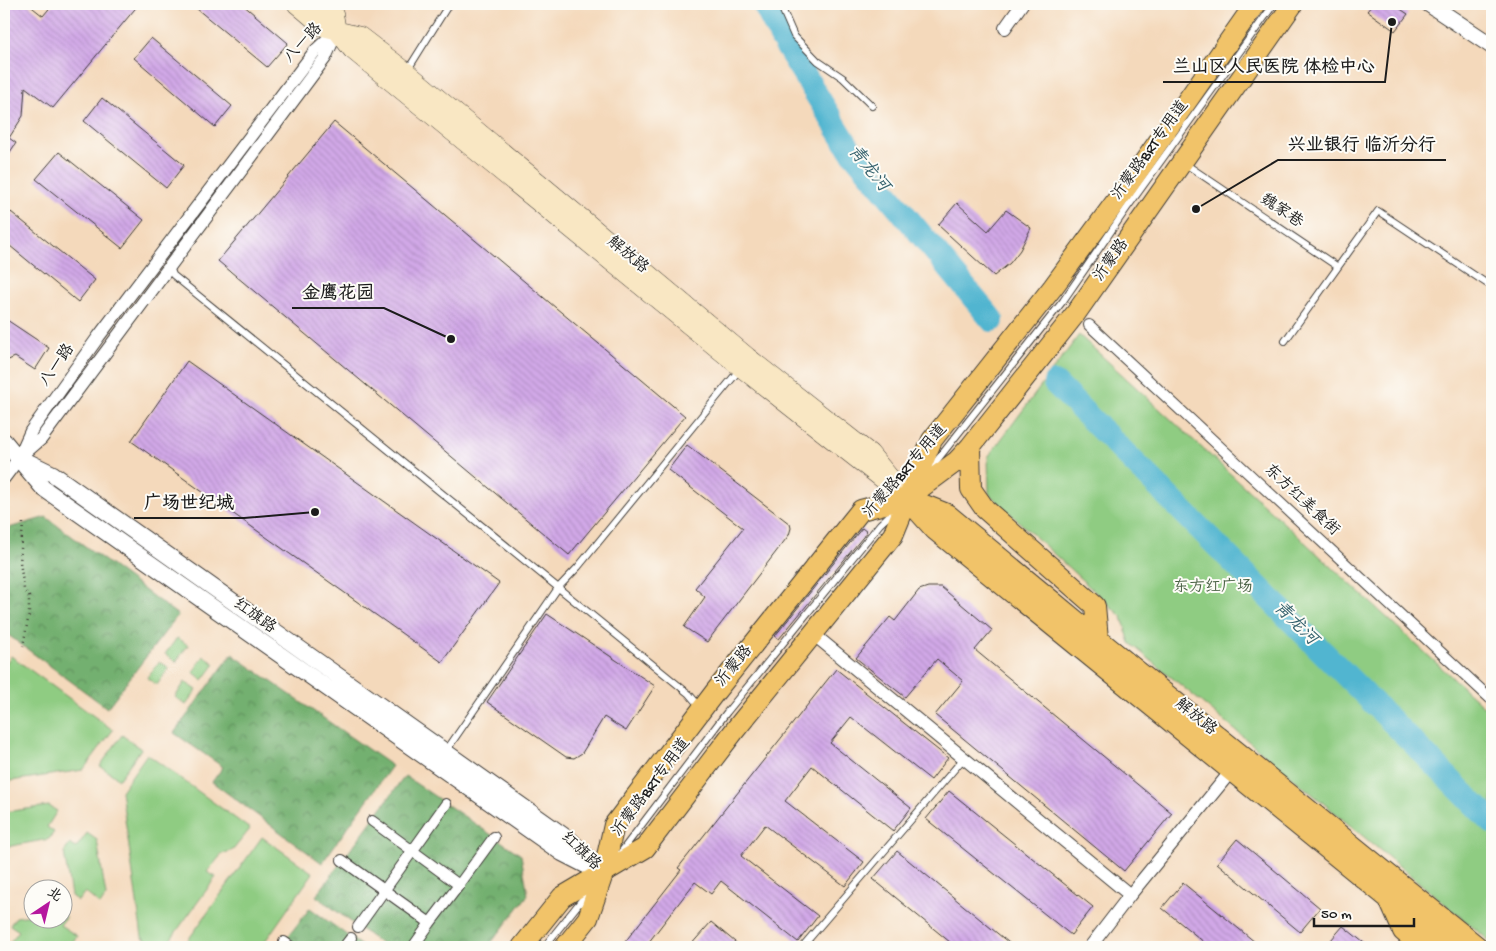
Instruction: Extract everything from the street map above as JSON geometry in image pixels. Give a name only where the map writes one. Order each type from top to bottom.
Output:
[{"type":"main road","name":"解放路","points":[[296,4],[323,27],[360,36],[407,72],[748,357],[870,453],[935,530],[1448,947]]},
{"type":"main road","name":"解放路","points":[[322,4],[334,14],[337,31],[352,50],[784,403],[803,429],[854,472],[907,498],[947,514],[1478,947]]},
{"type":"main road","name":"沂蒙路","points":[[522,947],[562,897],[645,848],[735,730],[893,535],[932,440],[1022,327],[1128,185],[1255,4]]},
{"type":"main road","name":"沂蒙路","points":[[565,947],[588,918],[603,874],[614,825],[702,709],[861,510],[907,498],[957,461],[970,447],[1076,313],[1293,4]]},
{"type":"main road","points":[[970,447],[971,489],[985,510],[1095,606],[1098,639]]},
{"type":"main road","points":[[1388,898],[1403,931],[1422,947]]},
{"type":"street","points":[[1005,28],[1022,4]]},
{"type":"street","points":[[1429,4],[1492,46]]},
{"type":"street","name":"八一路","points":[[4,478],[11,457],[99,336],[315,51],[337,31]]},
{"type":"street","name":"八一路","points":[[11,457],[41,438],[325,58],[337,31]]},
{"type":"street","name":"东方红美食街","points":[[1089,325],[1492,700]]},
{"type":"street","name":"红旗路","points":[[4,441],[11,457],[51,494],[562,853],[603,874]]},
{"type":"street","name":"红旗路","points":[[11,457],[53,474],[571,841],[603,874]]},
{"type":"street","points":[[812,633],[1130,895]]},
{"type":"street","points":[[1090,947],[1232,770]]},
{"type":"street","points":[[358,928],[414,852],[446,804]]},
{"type":"street","points":[[372,821],[459,885]]},
{"type":"street","points":[[413,947],[494,837]]},
{"type":"street","points":[[342,860],[430,924]]},
{"type":"street","points":[[344,947],[351,938]]},
{"type":"lane","points":[[407,72],[449,4]]},
{"type":"lane","points":[[780,4],[794,36],[818,61],[843,78],[872,106]]},
{"type":"lane","name":"沂蒙路BRT专用道","points":[[544,947],[603,874],[727,712],[880,524],[907,498],[1062,301],[1274,4]]},
{"type":"lane","name":"魏家巷","points":[[1182,163],[1338,267]]},
{"type":"lane","points":[[1285,341],[1378,210],[1492,287]]},
{"type":"lane","points":[[158,258],[169,267],[173,275],[689,694],[702,709]]},
{"type":"lane","points":[[445,752],[558,588],[741,368]]},
{"type":"lane","points":[[802,947],[964,758]]},
{"type":"path","points":[[23,523],[20,562],[24,589],[29,597],[29,614],[24,646]]},
{"type":"green space","name":"东方红广场","points":[[1079,335],[1492,714],[1492,943],[1130,643],[1122,617],[989,494],[988,457]]},
{"type":"green space","points":[[46,517],[178,615],[107,708],[4,632],[4,534],[9,528]]},
{"type":"green space","points":[[177,638],[188,645],[176,662],[165,654]]},
{"type":"green space","points":[[232,654],[392,766],[322,863],[212,782],[223,767],[174,733]]},
{"type":"green space","points":[[11,656],[113,730],[83,770],[4,782],[4,666]]},
{"type":"green space","points":[[204,656],[215,664],[203,680],[193,672]]},
{"type":"green space","points":[[159,662],[169,668],[157,685],[147,678]]},
{"type":"green space","points":[[185,682],[197,690],[186,705],[175,697]]},
{"type":"green space","points":[[122,735],[141,749],[119,779],[100,766]]},
{"type":"green space","points":[[147,754],[250,829],[233,850],[222,854],[207,872],[216,877],[165,947],[157,947],[142,937],[121,791]]},
{"type":"green space","points":[[405,776],[521,855],[528,895],[488,947],[385,947],[316,896]]},
{"type":"green space","points":[[49,806],[57,811],[47,827],[54,832],[49,839],[6,847],[4,845],[4,812]]},
{"type":"green space","points":[[87,833],[97,840],[106,896],[100,905],[85,892],[78,901],[72,897],[72,878],[68,878],[64,852],[70,844],[76,848]]},
{"type":"green space","points":[[262,837],[313,873],[261,947],[183,947]]},
{"type":"green space","points":[[310,908],[363,947],[280,947]]},
{"type":"green space","points":[[22,916],[22,928],[65,928],[77,936],[69,947],[6,947],[19,931],[10,925],[16,917]]},
{"type":"building","points":[[4,4],[28,4],[43,16],[53,4],[139,4],[53,108],[25,87],[23,116],[9,138],[16,143],[4,161]]},
{"type":"building","points":[[191,4],[242,4],[288,43],[267,67]]},
{"type":"building","points":[[1373,4],[1393,4],[1408,14],[1395,31],[1367,11]]},
{"type":"building","points":[[151,38],[232,106],[215,127],[134,58]]},
{"type":"building","points":[[102,98],[184,165],[166,188],[84,121]]},
{"type":"building","points":[[334,122],[685,416],[569,555],[218,261]]},
{"type":"building","points":[[59,152],[144,220],[122,248],[36,179]]},
{"type":"building","points":[[957,203],[988,231],[1006,210],[1031,228],[1020,250],[1010,263],[994,276],[938,225]]},
{"type":"building","points":[[11,212],[95,280],[78,302],[4,241],[4,221]]},
{"type":"building","points":[[4,318],[49,348],[35,370],[15,357],[4,362]]},
{"type":"building","points":[[187,361],[499,583],[442,662],[131,441]]},
{"type":"building","points":[[687,445],[790,524],[791,528],[789,535],[707,642],[684,627],[705,597],[695,588],[743,528],[668,470]]},
{"type":"building","points":[[862,528],[867,532],[779,639],[775,636]]},
{"type":"building","points":[[928,587],[941,587],[992,630],[975,650],[1172,813],[1124,871],[935,715],[963,681],[937,659],[905,697],[856,658],[890,617],[895,621],[919,590]]},
{"type":"building","points":[[547,614],[655,686],[626,731],[604,717],[582,753],[574,758],[566,757],[487,702]]},
{"type":"building","points":[[836,669],[948,758],[931,780],[851,717],[830,743],[911,808],[893,831],[812,766],[785,801],[864,862],[845,886],[765,825],[741,856],[818,916],[798,942],[721,881],[711,894],[695,882],[645,947],[621,947],[681,870],[678,868]]},
{"type":"building","points":[[949,791],[1093,907],[1071,935],[926,819]]},
{"type":"building","points":[[1237,839],[1320,908],[1300,932],[1217,863]]},
{"type":"building","points":[[897,851],[1014,947],[956,947],[873,879]]},
{"type":"building","points":[[1183,883],[1261,947],[1210,947],[1162,908]]},
{"type":"building","points":[[711,922],[741,947],[689,947]]},
{"type":"building","points":[[1343,926],[1369,947],[1325,947]]},
{"type":"waterway","name":"青龙河","points":[[764,4],[782,39],[850,149],[992,320]]},
{"type":"waterway","name":"青龙河","points":[[1055,383],[1492,822]]},
{"type":"place","name":"兰山区人民医院 体检中心","points":[[1392,22]]},
{"type":"place","name":"兴业银行 临沂分行","points":[[1196,209]]},
{"type":"place","name":"金鹰花园","points":[[451,339]]},
{"type":"place","name":"广场世纪城","points":[[315,512]]}]
